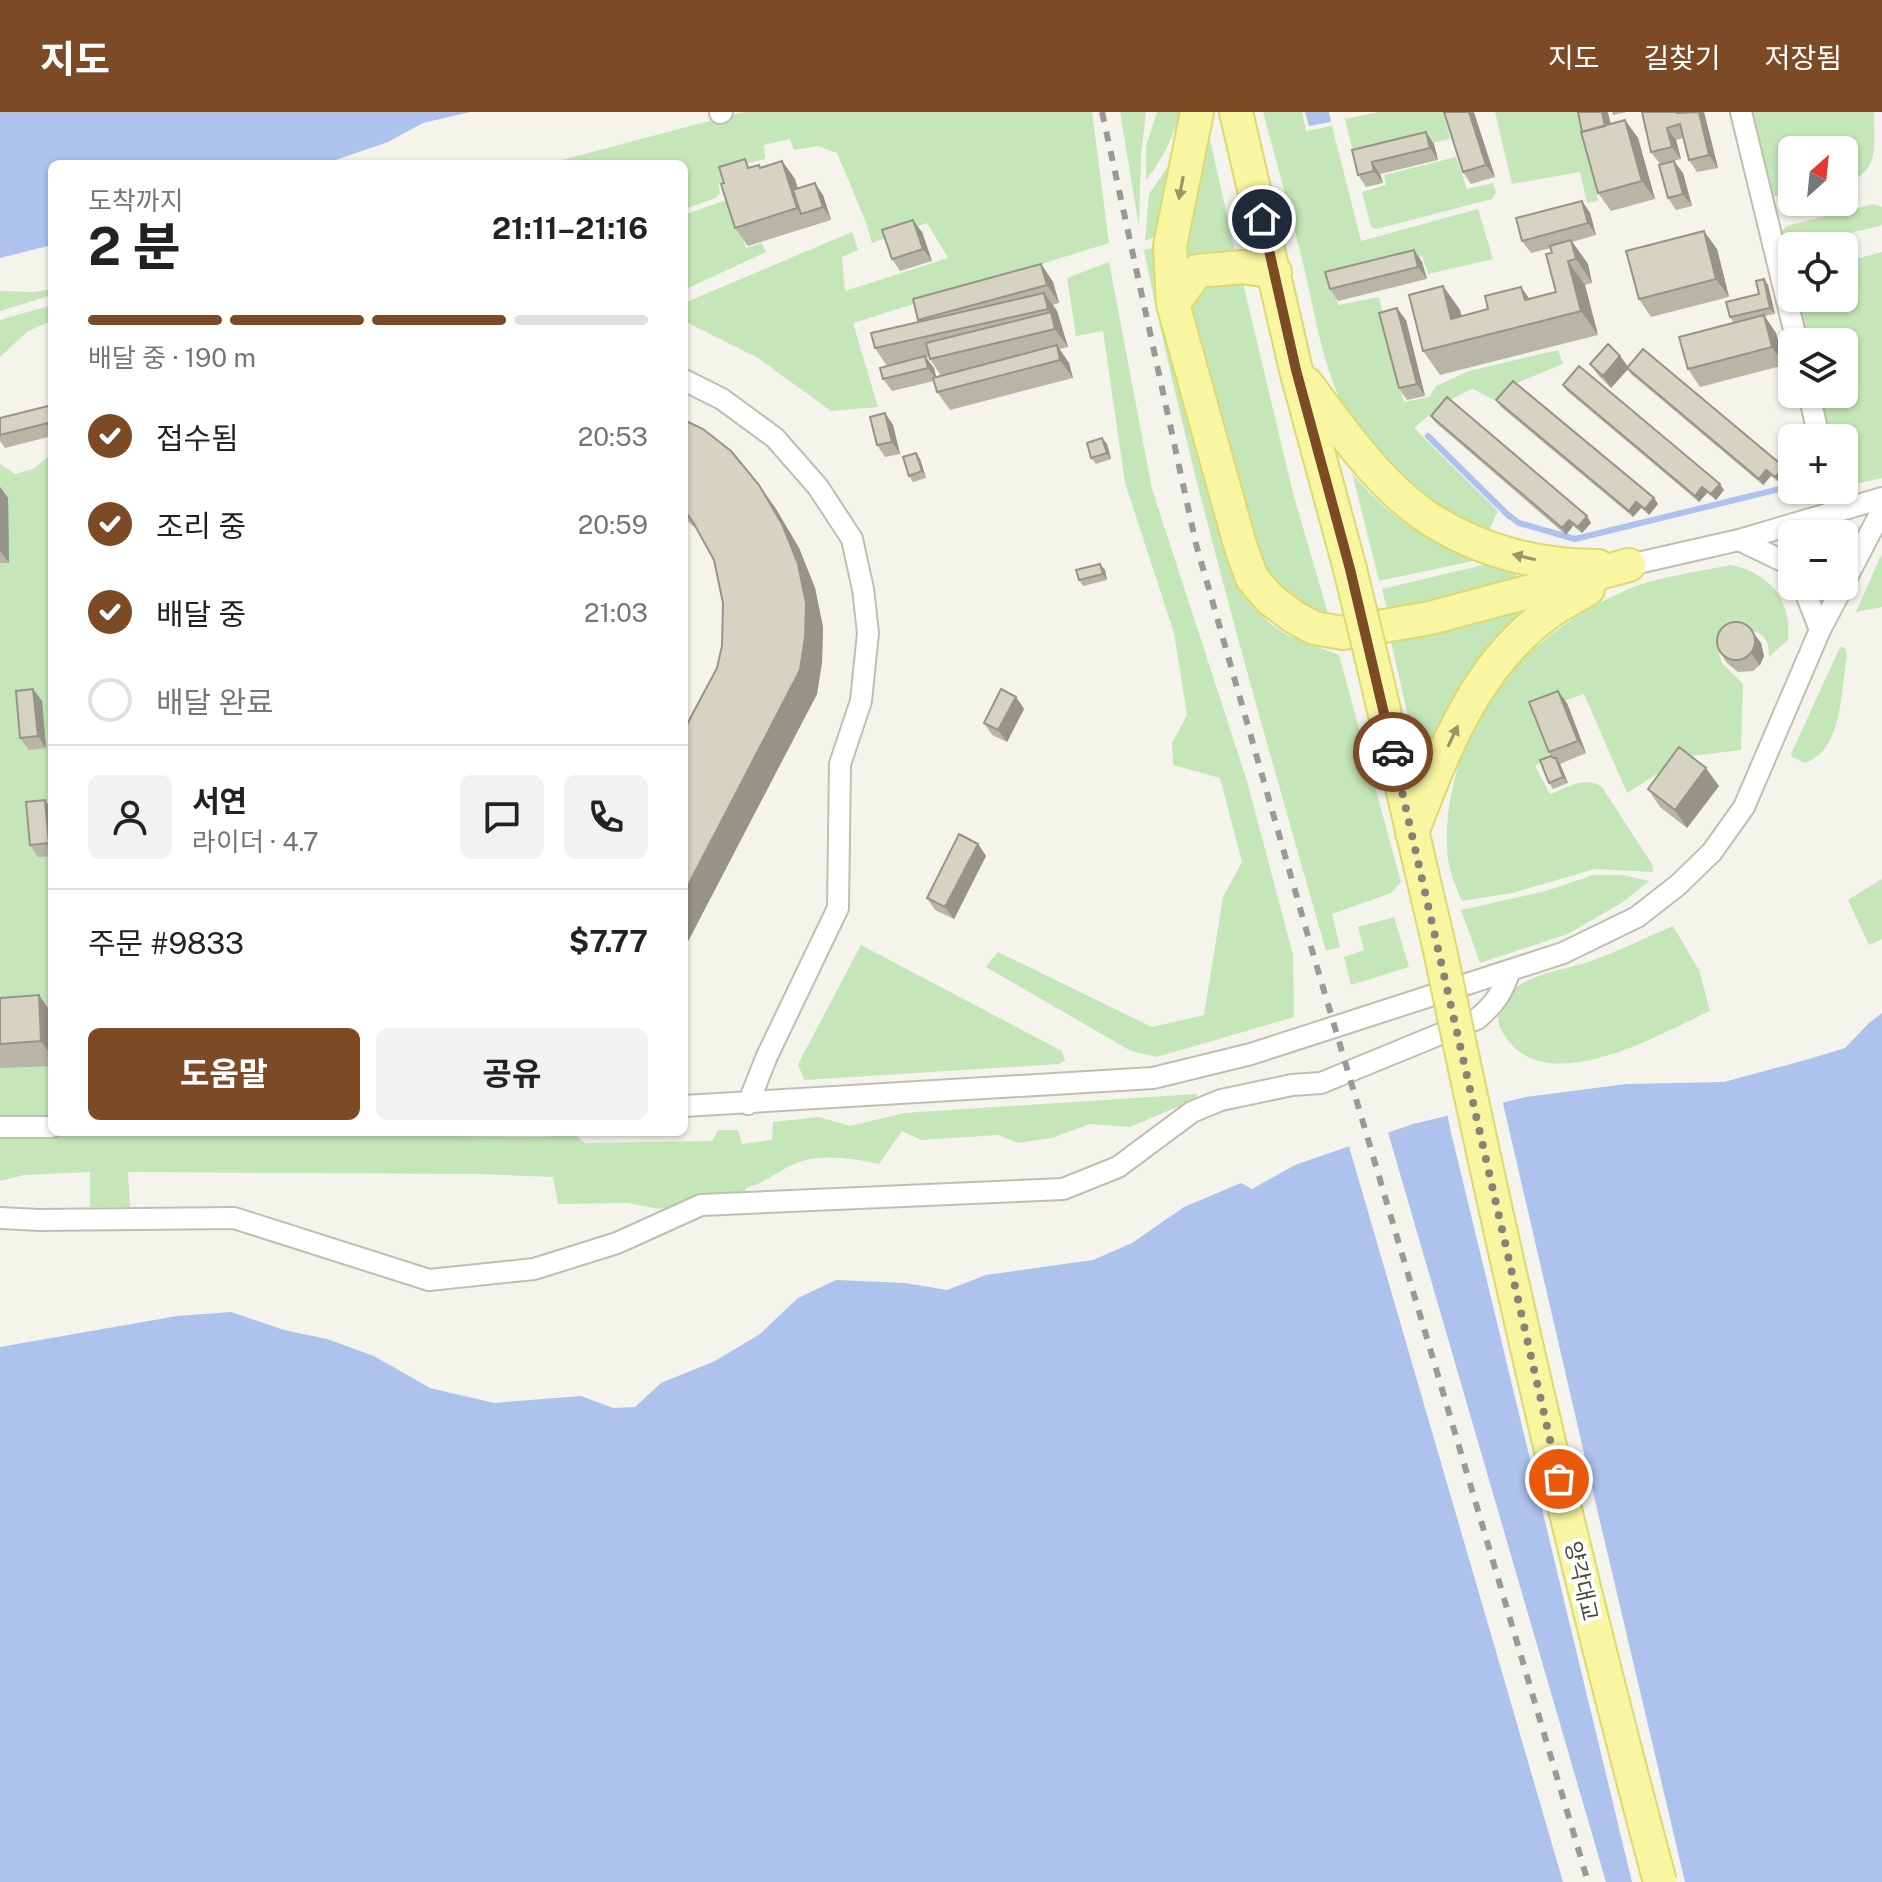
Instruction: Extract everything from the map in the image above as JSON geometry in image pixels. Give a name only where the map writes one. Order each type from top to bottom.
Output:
[{"type":"main road","points":[[1197,112],[1170,246],[1173,304],[1241,548],[1252,578],[1270,599],[1314,628],[1343,633],[1377,629],[1459,611],[1629,565]]},
{"type":"main road","name":"양각대교","points":[[1236,112],[1296,370],[1375,672],[1597,1647],[1660,1882]]},
{"type":"main road","points":[[1173,304],[1197,271],[1243,267],[1275,272]]},
{"type":"main road","points":[[1296,370],[1351,441],[1389,483],[1423,514],[1466,539],[1521,558],[1570,566],[1629,565]]},
{"type":"main road","points":[[1412,833],[1469,702],[1496,664],[1521,636],[1550,611],[1629,565]]},
{"type":"street","points":[[1741,112],[1794,328]]},
{"type":"street","points":[[688,382],[722,399],[775,438],[818,487],[852,539],[863,589],[868,633],[861,701],[840,764],[838,908],[767,1056],[748,1104]]},
{"type":"street","points":[[1629,565],[1739,540],[1882,498]]},
{"type":"street","points":[[1834,504],[1836,512]]},
{"type":"street","points":[[1858,556],[1882,510]]},
{"type":"street","points":[[1739,540],[1778,559]]},
{"type":"street","points":[[1808,600],[1820,630]]},
{"type":"street","points":[[688,1106],[1153,1078],[1251,1054],[1563,953],[1637,917],[1678,885],[1712,852],[1744,807],[1835,600]]},
{"type":"street","points":[[0,1218],[234,1218],[429,1280],[534,1269],[617,1243],[701,1205],[1063,1189],[1118,1167],[1192,1112],[1221,1100],[1292,1085],[1321,1083],[1477,1019],[1492,1007],[1503,992],[1510,970]]},
{"type":"street","points":[[0,1127],[48,1127]]},
{"type":"green space","points":[[743,112],[1092,112],[1109,243],[853,323],[878,407],[831,411],[758,358],[688,323],[688,301],[852,232],[858,250],[842,257],[845,291],[948,258],[927,223],[872,243],[837,153],[818,146],[794,150],[790,139],[764,145],[765,159],[734,166],[737,178],[719,184],[720,193],[716,198],[688,208],[688,160],[562,160]]},
{"type":"green space","points":[[1120,112],[1146,112],[1139,227]]},
{"type":"green space","points":[[1157,112],[1180,112],[1166,148],[1146,180],[1146,146]]},
{"type":"green space","points":[[1263,112],[1302,112],[1306,131],[1332,126],[1361,241],[1478,209],[1493,259],[1428,274],[1422,256],[1332,282],[1338,305],[1379,297],[1404,402],[1429,397],[1436,386],[1469,371],[1558,350],[1563,364],[1512,385],[1494,400],[1473,389],[1442,406],[1414,428],[1498,511],[1488,532],[1447,510],[1406,480],[1369,444],[1343,406],[1324,352]]},
{"type":"green space","points":[[1379,112],[1443,112],[1450,139],[1355,161],[1345,119]]},
{"type":"green space","points":[[1495,112],[1579,112],[1593,165],[1598,201],[1587,203],[1580,172],[1512,184]]},
{"type":"green space","points":[[1750,112],[1874,112],[1873,156],[1865,172],[1858,177],[1858,136],[1778,136],[1778,196],[1773,196]]},
{"type":"green space","points":[[1205,117],[1235,251],[1218,252],[1187,263],[1182,255]]},
{"type":"green space","points":[[1456,157],[1467,189],[1493,183],[1496,192],[1492,199],[1376,229],[1371,227],[1362,192],[1386,185],[1384,175]]},
{"type":"green space","points":[[1174,158],[1160,234],[1145,241],[1149,194]]},
{"type":"green space","points":[[729,199],[746,248],[762,243],[766,252],[688,288],[688,214]]},
{"type":"green space","points":[[1874,204],[1882,207],[1882,224],[1854,232],[1782,232],[1786,226],[1826,216],[1858,216],[1858,208]]},
{"type":"green space","points":[[1162,246],[1213,505],[1237,584],[1254,608],[1271,624],[1287,635],[1339,655],[1401,882],[1391,893],[1332,914],[1340,947],[1326,951],[1228,602],[1183,427],[1144,250]]},
{"type":"green space","points":[[1882,252],[1882,478],[1858,484],[1858,424],[1824,424],[1820,408],[1858,408],[1858,328],[1800,328],[1796,312],[1858,312],[1858,258]]},
{"type":"green space","points":[[1109,262],[1152,489],[1247,781],[1293,955],[1294,1017],[1157,1057],[1131,1051],[986,967],[998,952],[1152,1027],[1204,1015],[1223,897],[1242,862],[1220,778],[1173,765],[1172,743],[1187,715],[1174,633],[1125,483],[1103,331],[1076,336],[1067,278]]},
{"type":"green space","points":[[1242,279],[1293,493],[1329,617],[1279,584],[1256,553],[1188,304],[1202,286]]},
{"type":"green space","points":[[48,290],[48,296],[0,311],[0,291]]},
{"type":"green space","points":[[48,306],[48,323],[28,331],[0,357],[0,320]]},
{"type":"green space","points":[[48,457],[48,1136],[576,1136],[585,1143],[712,1141],[718,1130],[738,1130],[742,1144],[772,1140],[773,1122],[819,1117],[850,1126],[904,1113],[1197,1094],[1196,1099],[1130,1127],[1090,1124],[1052,1138],[1018,1143],[998,1135],[921,1140],[902,1131],[879,1164],[841,1158],[812,1159],[796,1163],[746,1188],[744,1197],[659,1209],[628,1203],[558,1204],[553,1177],[128,1172],[130,1207],[90,1207],[90,1172],[24,1175],[0,1181],[0,464],[15,474],[33,469]]},
{"type":"green space","points":[[1352,473],[1392,514],[1438,544],[1473,561],[1379,581]]},
{"type":"green space","points":[[1882,554],[1882,607],[1856,612],[1879,560]]},
{"type":"green space","points":[[1487,564],[1517,571],[1515,582],[1389,617],[1382,589]]},
{"type":"green space","points":[[1731,565],[1767,582],[1776,591],[1778,600],[1782,601],[1788,640],[1769,657],[1765,638],[1748,629],[1728,637],[1719,654],[1722,663],[1743,684],[1741,750],[1684,757],[1627,793],[1584,694],[1533,712],[1550,756],[1535,766],[1550,794],[1583,782],[1602,787],[1652,864],[1653,872],[1595,869],[1512,893],[1462,901],[1447,855],[1447,824],[1463,752],[1485,707],[1514,668],[1551,634],[1609,598],[1636,586]]},
{"type":"green space","points":[[1521,609],[1523,613],[1479,659],[1453,699],[1421,772],[1390,638]]},
{"type":"green space","points":[[1840,647],[1845,648],[1847,656],[1838,717],[1827,746],[1805,763],[1791,754]]},
{"type":"green space","points":[[1593,875],[1622,875],[1649,881],[1623,902],[1568,934],[1480,963],[1461,910],[1546,891]]},
{"type":"green space","points":[[1882,879],[1882,939],[1869,945],[1848,900]]},
{"type":"green space","points":[[1394,917],[1409,967],[1351,985],[1344,957],[1364,950],[1358,927]]},
{"type":"green space","points":[[1673,926],[1699,970],[1710,1011],[1632,1047],[1571,1063],[1544,1062],[1520,1052],[1502,1031],[1498,1021],[1501,1006],[1518,986],[1539,976],[1604,956]]},
{"type":"green space","points":[[861,945],[1062,1051],[1065,1061],[1059,1064],[804,1080],[798,1064]]},
{"type":"water","points":[[0,112],[470,112],[423,123],[388,142],[336,160],[48,160],[48,246],[0,258]]},
{"type":"water","points":[[1305,112],[1329,112],[1331,122],[1309,126]]},
{"type":"water","points":[[1882,1013],[1882,1882],[0,1882],[0,1347],[177,1316],[231,1312],[284,1330],[327,1339],[374,1356],[430,1388],[494,1403],[581,1396],[613,1408],[635,1407],[661,1383],[715,1361],[760,1334],[798,1298],[836,1280],[905,1283],[947,1290],[986,1275],[1093,1260],[1132,1243],[1184,1207],[1241,1183],[1252,1189],[1295,1165],[1413,1124],[1526,1097],[1626,1084],[1724,1082],[1845,1048]]},
{"type":"pier","points":[[1502,1099],[1685,1882],[1632,1882],[1450,1128],[1447,1112]]},
{"type":"pier","points":[[1387,1129],[1606,1882],[1563,1882],[1348,1143]]},
{"type":"building","points":[[1444,112],[1469,112],[1486,165],[1463,172]]},
{"type":"building","points":[[1578,112],[1602,112],[1605,126],[1582,132]]},
{"type":"building","points":[[1642,112],[1699,112],[1709,155],[1689,160],[1680,124],[1667,128],[1672,147],[1651,152]]},
{"type":"building","points":[[1625,120],[1642,181],[1598,193],[1581,132]]},
{"type":"building","points":[[1426,132],[1430,148],[1372,162],[1374,171],[1358,175],[1352,150]]},
{"type":"building","points":[[745,159],[748,168],[759,165],[760,168],[782,161],[797,208],[735,228],[719,167]]},
{"type":"building","points":[[1674,161],[1683,194],[1668,198],[1659,165]]},
{"type":"building","points":[[815,183],[823,207],[801,214],[793,190]]},
{"type":"building","points":[[1582,201],[1588,223],[1522,241],[1516,218]]},
{"type":"building","points":[[913,220],[923,249],[892,259],[882,230]]},
{"type":"building","points":[[1704,231],[1716,279],[1639,299],[1626,251]]},
{"type":"building","points":[[1571,240],[1576,259],[1568,261],[1581,311],[1423,351],[1409,295],[1443,286],[1451,319],[1488,309],[1485,296],[1521,287],[1525,300],[1556,292],[1546,254],[1552,253],[1550,246]]},
{"type":"building","points":[[1414,250],[1418,267],[1330,289],[1325,272]]},
{"type":"building","points":[[1041,264],[1047,285],[918,320],[913,299]]},
{"type":"building","points":[[1764,279],[1770,308],[1730,317],[1726,302],[1759,294],[1756,281]]},
{"type":"building","points":[[1044,293],[1048,309],[875,348],[871,333]]},
{"type":"building","points":[[1397,308],[1417,384],[1399,388],[1379,313]]},
{"type":"building","points":[[1051,312],[1055,329],[930,359],[926,343]]},
{"type":"building","points":[[1764,315],[1772,347],[1688,369],[1679,337]]},
{"type":"building","points":[[1608,344],[1620,356],[1603,376],[1590,364]]},
{"type":"building","points":[[1057,345],[1060,360],[937,392],[933,378]]},
{"type":"building","points":[[1643,349],[1778,462],[1778,474],[1775,477],[1766,470],[1759,479],[1627,368]]},
{"type":"building","points":[[925,356],[928,368],[883,379],[880,368]]},
{"type":"building","points":[[1579,366],[1720,484],[1711,494],[1702,487],[1695,496],[1563,385]]},
{"type":"building","points":[[1513,381],[1654,498],[1645,509],[1636,502],[1629,511],[1496,400]]},
{"type":"building","points":[[1447,397],[1587,516],[1578,527],[1569,520],[1562,528],[1431,416]]},
{"type":"building","points":[[48,406],[48,423],[0,435],[0,418]]},
{"type":"building","points":[[885,413],[892,442],[877,445],[870,417]]},
{"type":"building","points":[[688,422],[703,429],[731,451],[759,485],[782,524],[798,564],[806,603],[800,670],[688,885],[688,722],[717,668],[722,646],[723,603],[714,560],[688,515]]},
{"type":"building","points":[[1102,438],[1107,453],[1091,458],[1087,443]]},
{"type":"building","points":[[916,453],[922,471],[909,476],[903,457]]},
{"type":"building","points":[[1100,564],[1103,574],[1079,580],[1076,570]]},
{"type":"building","points":[[1736,622],[1749,628],[1755,641],[1749,654],[1736,660],[1723,654],[1717,641],[1723,628]]},
{"type":"building","points":[[33,689],[38,736],[20,738],[16,691]]},
{"type":"building","points":[[1001,689],[1016,697],[998,730],[984,723]]},
{"type":"building","points":[[1558,691],[1578,741],[1549,752],[1529,702]]},
{"type":"building","points":[[1679,747],[1706,768],[1675,810],[1648,789]]},
{"type":"building","points":[[1551,756],[1556,758],[1563,777],[1549,783],[1540,760]]},
{"type":"building","points":[[45,800],[48,843],[30,845],[26,802]]},
{"type":"building","points":[[959,834],[978,844],[945,907],[927,898]]},
{"type":"building","points":[[39,995],[41,1041],[0,1044],[0,998]]},
{"type":"waterway","points":[[1428,436],[1519,523],[1575,539],[1778,489]]},
{"type":"railway","points":[[1102,112],[1196,544],[1314,957],[1588,1882]]},
{"type":"way so far","points":[[1393,752],[1559,1479]]},
{"type":"route","points":[[1262,219],[1296,370],[1350,569],[1393,752]]}]
